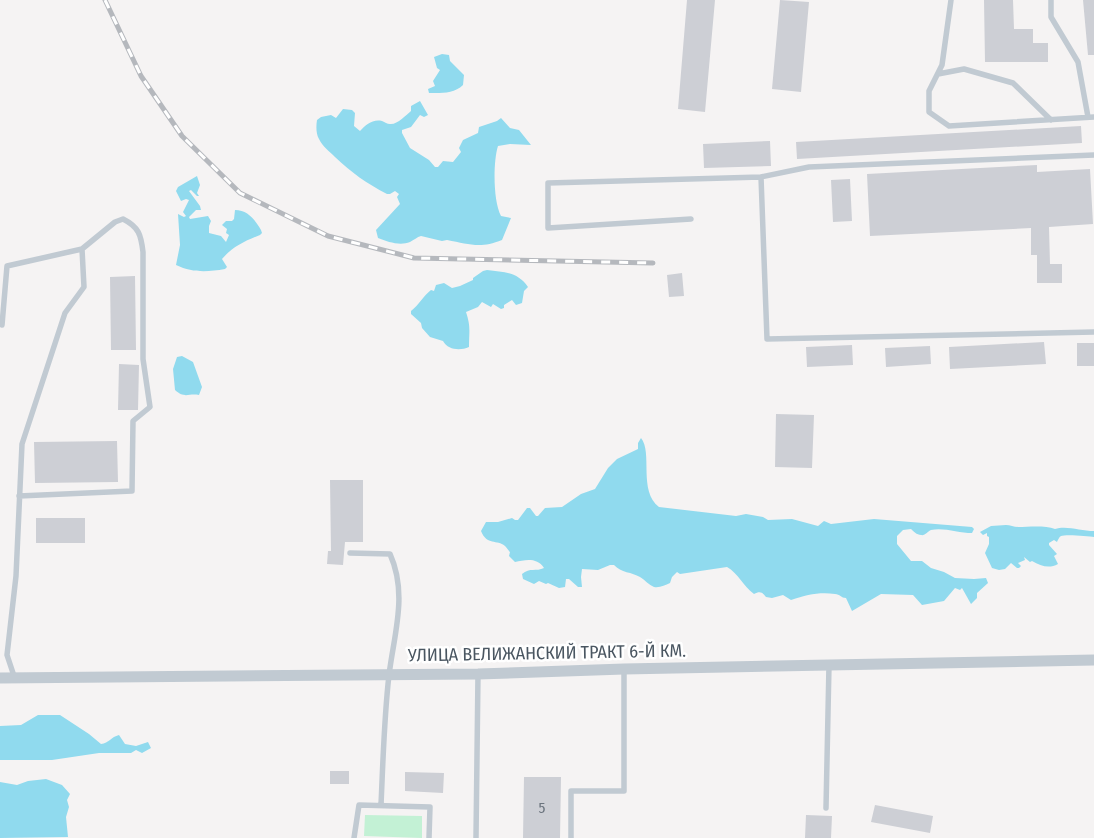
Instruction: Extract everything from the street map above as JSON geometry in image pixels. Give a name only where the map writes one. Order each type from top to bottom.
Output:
[{"type":"street","name":"УЛИЦА ВЕЛИЖАНСКИЙ ТРАКТ 6-Й КМ.","points":[[0,678],[478,674],[624,669],[1094,660]]},
{"type":"lane","points":[[951,0],[942,65],[929,91],[929,112],[949,126],[1091,117],[1078,62],[1051,17],[1051,0]]},
{"type":"lane","points":[[938,74],[964,69],[1013,83],[1051,120]]},
{"type":"lane","points":[[690,219],[548,228],[548,183],[761,177],[809,167],[1094,155]]},
{"type":"lane","points":[[761,177],[767,339],[1094,332]]},
{"type":"lane","points":[[2,324],[7,266],[82,249],[115,222],[123,219],[133,224],[141,236],[143,252],[144,359],[150,407],[133,421],[132,490],[19,496]]},
{"type":"lane","points":[[14,679],[7,655],[16,576],[22,444],[65,313],[84,287],[82,249]]},
{"type":"lane","points":[[350,553],[390,554],[397,570],[398,618],[389,674],[381,805]]},
{"type":"lane","points":[[826,808],[829,665]]},
{"type":"lane","points":[[571,838],[571,791],[624,791],[624,669]]},
{"type":"lane","points":[[476,838],[478,674]]},
{"type":"lane","points":[[354,838],[358,805],[430,807],[430,838]]},
{"type":"green space","points":[[365,815],[422,816],[422,838],[364,836]]},
{"type":"water","points":[[442,54],[449,55],[450,61],[464,75],[463,85],[443,93],[429,93],[428,89],[435,86],[433,81],[440,70],[437,68],[434,57]]},
{"type":"water","points":[[420,101],[428,115],[424,117],[420,115],[411,127],[402,130],[402,133],[410,148],[429,160],[435,167],[438,167],[443,161],[453,162],[461,152],[459,148],[463,140],[478,133],[479,127],[501,118],[510,128],[519,130],[531,145],[510,144],[498,146],[495,171],[496,201],[501,216],[511,218],[502,240],[481,245],[447,240],[442,241],[421,236],[410,242],[398,244],[378,238],[376,230],[400,204],[397,197],[399,194],[395,191],[387,194],[372,186],[347,168],[326,149],[318,137],[316,130],[317,120],[331,115],[336,118],[343,109],[352,110],[355,113],[354,126],[360,131],[375,121],[389,124],[396,123],[411,111],[411,106]]},
{"type":"water","points":[[197,176],[200,185],[197,193],[199,196],[191,190],[189,191],[201,210],[196,210],[189,217],[190,219],[208,216],[211,221],[209,233],[221,236],[226,242],[229,235],[226,233],[227,229],[222,225],[226,221],[232,221],[235,210],[240,210],[254,219],[262,233],[230,251],[222,259],[227,267],[225,269],[200,271],[176,265],[180,245],[178,214],[186,216],[183,212],[189,200],[181,201],[176,191],[178,187]]},
{"type":"water","points":[[487,270],[499,271],[520,278],[528,287],[524,291],[522,303],[516,305],[512,300],[501,309],[493,304],[491,307],[482,302],[478,307],[466,312],[469,325],[469,347],[454,349],[443,341],[430,337],[422,328],[421,323],[411,314],[411,311],[428,292],[434,291],[436,285],[444,283],[452,288],[460,286]]},
{"type":"water","points":[[182,356],[193,362],[202,387],[199,395],[184,395],[175,390],[173,369],[177,357]]},
{"type":"water","points":[[641,438],[646,453],[649,492],[659,507],[736,516],[746,514],[763,517],[768,520],[792,519],[818,526],[824,521],[831,524],[874,519],[972,527],[974,529],[972,533],[936,529],[920,535],[911,529],[903,530],[897,536],[897,544],[911,561],[922,561],[931,568],[955,578],[986,578],[988,583],[977,593],[977,598],[971,604],[962,588],[960,590],[955,588],[944,601],[922,605],[913,595],[881,594],[852,611],[846,598],[837,594],[807,595],[791,600],[783,595],[772,598],[766,597],[761,592],[754,594],[727,567],[680,574],[677,572],[672,577],[670,583],[654,587],[637,575],[610,565],[598,570],[582,569],[582,587],[578,587],[569,579],[566,579],[565,587],[559,588],[539,581],[534,584],[523,579],[522,574],[525,572],[544,568],[534,561],[515,562],[509,556],[510,552],[505,546],[483,536],[481,531],[486,522],[498,522],[512,518],[518,520],[527,508],[530,508],[538,516],[545,508],[562,507],[581,494],[595,489],[608,468],[617,459],[638,449],[638,443]]},
{"type":"water","points":[[1006,525],[1094,531],[1094,537],[1063,535],[1057,542],[1054,540],[1049,543],[1057,554],[1054,556],[1058,564],[1055,566],[1048,567],[1030,562],[1024,557],[1025,560],[1018,563],[1021,566],[1019,568],[1011,563],[1005,569],[999,570],[992,568],[985,553],[989,544],[987,533],[983,535],[980,532],[991,526]]},
{"type":"water","points":[[38,715],[60,715],[101,744],[119,735],[125,744],[136,746],[148,742],[151,748],[142,753],[136,750],[131,753],[99,753],[52,760],[0,760],[0,726],[21,725]]},
{"type":"water","points":[[46,779],[62,785],[70,794],[67,800],[69,807],[66,817],[68,837],[0,838],[0,782],[17,785],[28,781]]},
{"type":"building","points":[[687,0],[715,0],[705,112],[678,109]]},
{"type":"building","points":[[780,0],[809,2],[801,92],[772,89]]},
{"type":"building","points":[[984,0],[1013,0],[1014,29],[1033,29],[1033,43],[1048,43],[1048,62],[985,62]]},
{"type":"building","points":[[1083,0],[1094,0],[1094,55],[1088,55]]},
{"type":"building","points":[[1081,126],[1082,143],[797,159],[796,142]]},
{"type":"building","points":[[770,141],[771,166],[704,168],[703,144]]},
{"type":"building","points":[[1037,165],[1037,172],[1090,169],[1093,224],[1049,227],[1050,264],[1062,264],[1062,283],[1037,283],[1037,255],[1031,255],[1031,228],[870,236],[867,174]]},
{"type":"building","points":[[850,179],[852,221],[833,222],[831,180]]},
{"type":"building","points":[[682,273],[684,296],[669,297],[667,275]]},
{"type":"building","points":[[135,276],[136,350],[111,350],[110,277]]},
{"type":"building","points":[[1044,342],[1046,364],[950,369],[949,347]]},
{"type":"building","points":[[1077,343],[1094,343],[1094,366],[1077,366]]},
{"type":"building","points":[[852,345],[853,365],[807,367],[806,347]]},
{"type":"building","points":[[930,346],[931,364],[886,367],[885,348]]},
{"type":"building","points":[[119,364],[139,365],[138,410],[118,410]]},
{"type":"building","points":[[776,414],[814,415],[812,468],[775,467]]},
{"type":"building","points":[[117,441],[118,482],[35,483],[34,442]]},
{"type":"building","points":[[330,480],[363,480],[363,542],[345,542],[343,565],[327,564],[328,551],[331,551]]},
{"type":"building","points":[[36,518],[85,518],[85,543],[36,543]]},
{"type":"building","points":[[330,771],[349,771],[349,784],[330,784]]},
{"type":"building","points":[[405,772],[444,773],[443,793],[405,791]]},
{"type":"building","points":[[524,777],[561,777],[560,838],[523,838]]},
{"type":"building","points":[[875,805],[933,816],[930,833],[871,822]]},
{"type":"building","points":[[806,815],[832,816],[831,838],[805,838]]},
{"type":"railway","points":[[105,0],[141,76],[182,136],[240,193],[328,236],[414,258],[653,263]]}]
